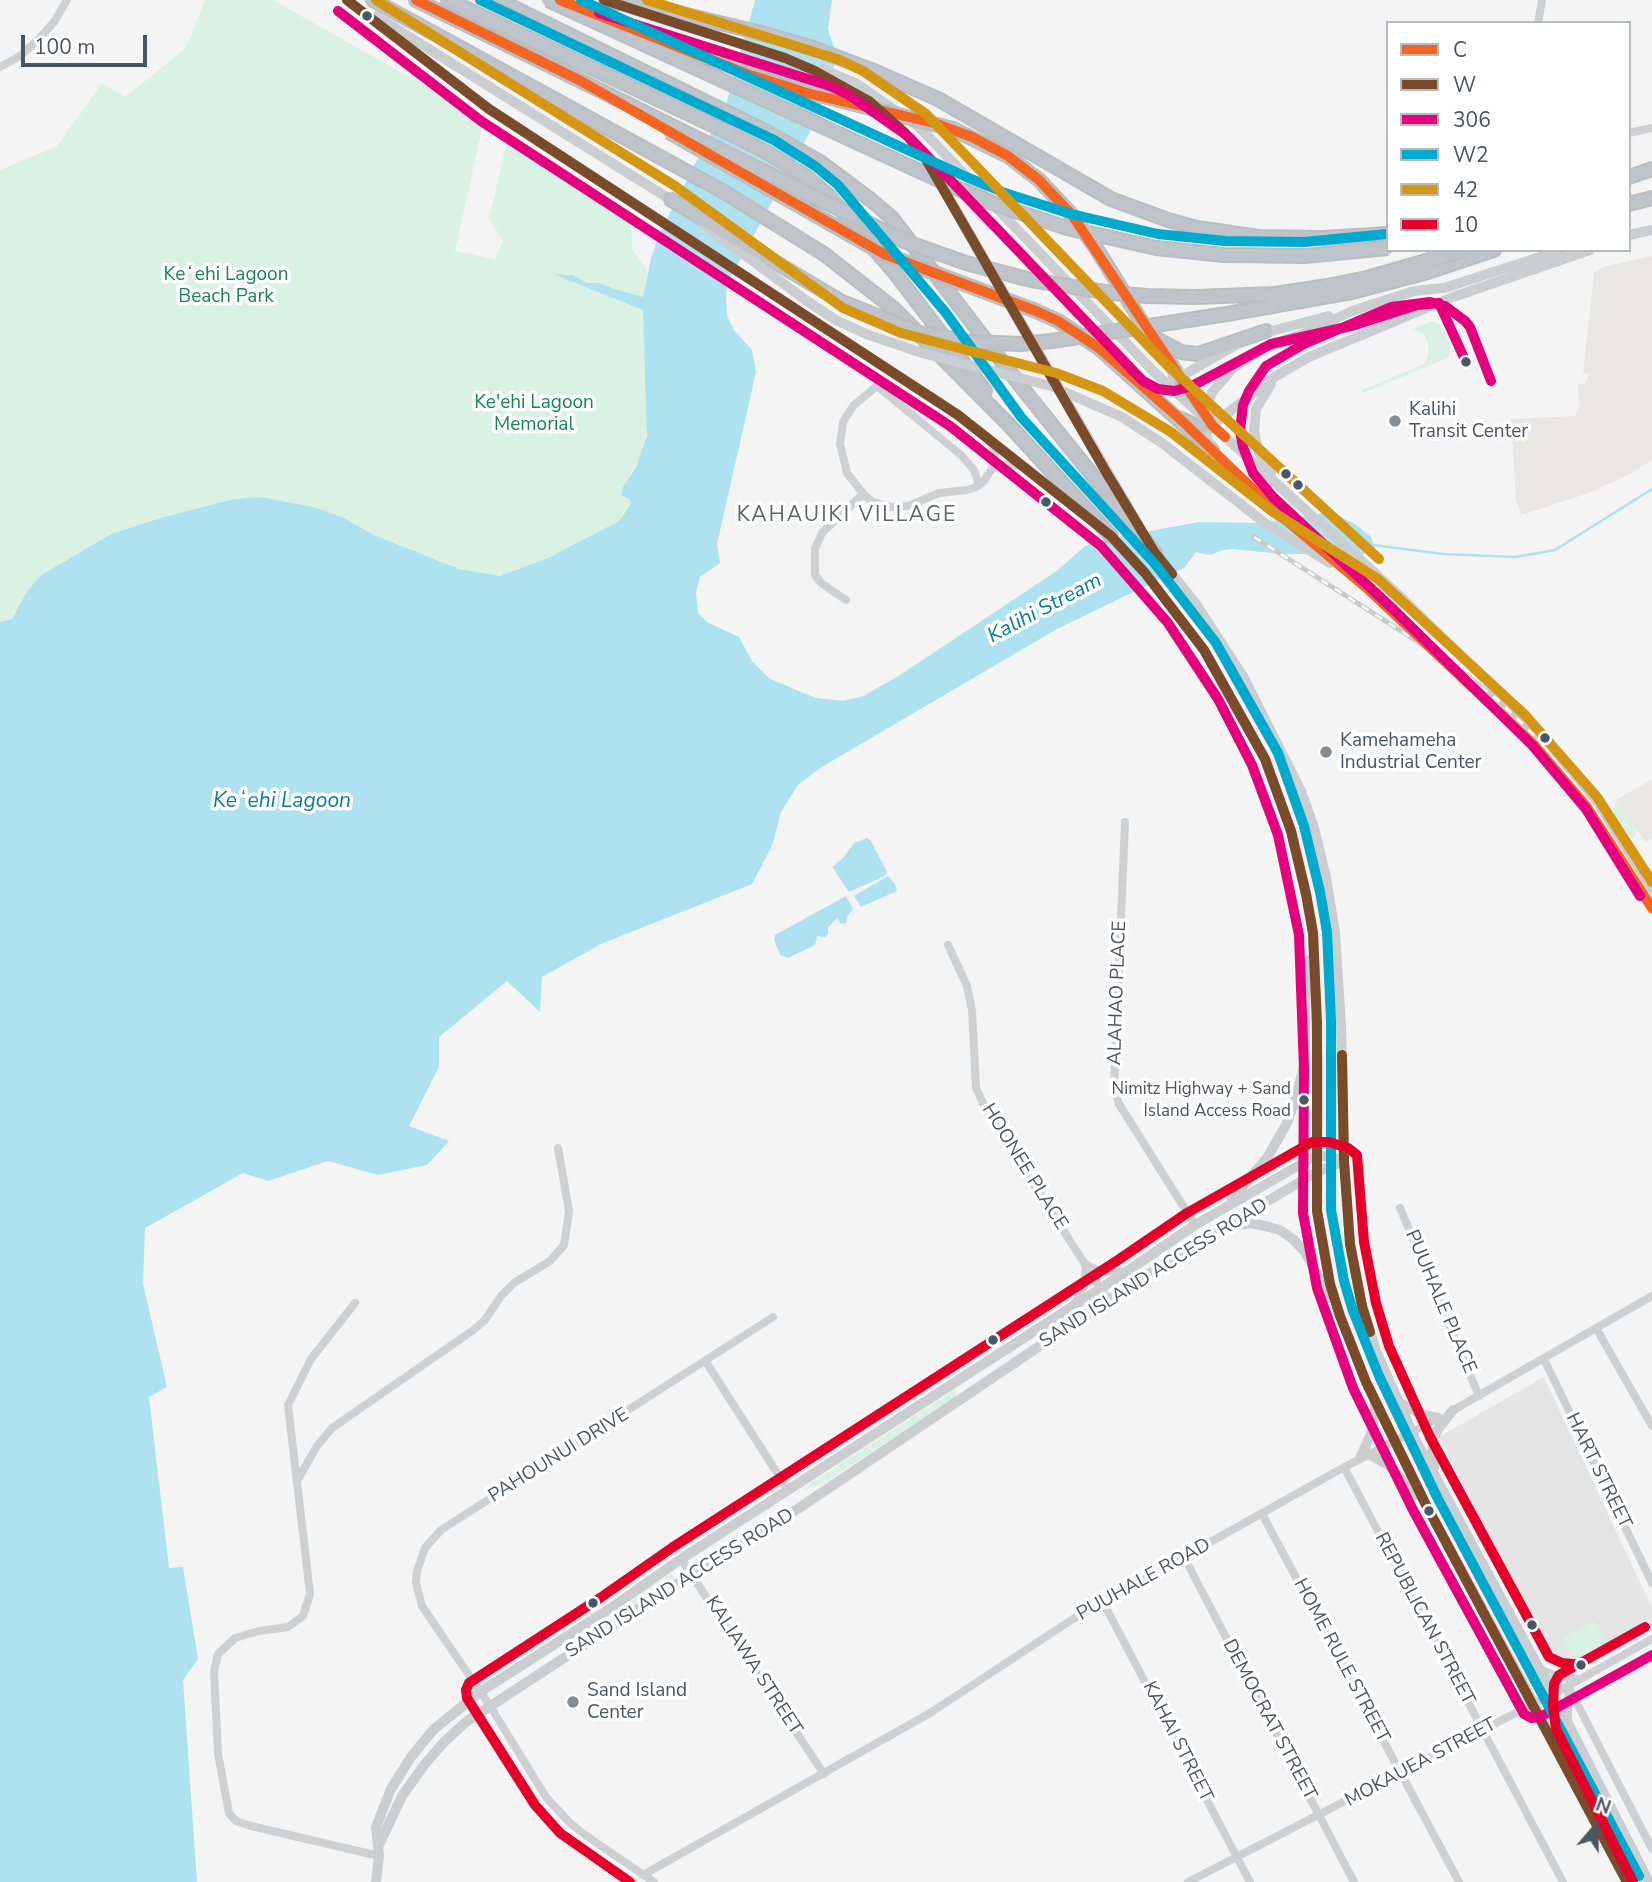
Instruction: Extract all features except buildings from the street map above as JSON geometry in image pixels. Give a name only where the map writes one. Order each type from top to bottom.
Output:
[{"type":"highway","points":[[373,0],[724,192],[796,235],[858,279],[893,308],[1010,426],[1111,536]]},
{"type":"highway","points":[[416,0],[904,241],[967,263],[1031,280],[1147,296],[1195,297],[1275,293],[1367,278],[1457,252]]},
{"type":"highway","points":[[448,0],[747,142],[807,177],[830,196],[895,273],[1010,426]]},
{"type":"highway","points":[[498,0],[763,130],[820,162],[871,200],[892,218],[1023,388],[1132,520],[1156,554]]},
{"type":"highway","points":[[548,0],[956,188],[1011,210],[1068,228],[1156,247],[1234,256],[1304,256],[1386,248]]},
{"type":"highway","points":[[560,0],[780,85],[953,129],[1008,156],[1057,198],[1097,248],[1206,421],[1190,424],[1179,418]]},
{"type":"highway","points":[[605,0],[666,10],[810,47],[938,99],[1111,199],[1137,210],[1197,228],[1229,234],[1288,239],[1386,234]]},
{"type":"highway","points":[[581,81],[884,254],[1058,321],[1099,348],[1212,450]]},
{"type":"highway","points":[[1631,176],[1652,169]]},
{"type":"highway","points":[[668,198],[842,302],[920,333],[970,342],[1021,344],[1052,341],[1301,302],[1428,272],[1488,252]]},
{"type":"highway","points":[[1631,203],[1652,198]]},
{"type":"highway","points":[[1155,338],[1181,352],[1198,354],[1266,331]]},
{"type":"main road","points":[[348,0],[668,198],[807,302],[856,330],[896,346],[1051,386],[1097,404],[1162,443],[1265,523],[1330,560]]},
{"type":"main road","points":[[348,0],[489,109],[958,415],[1111,536],[1179,614],[1230,692],[1265,759],[1291,831],[1306,894],[1313,933],[1318,1069],[1315,1156],[1317,1211],[1322,1247],[1340,1317]]},
{"type":"main road","points":[[605,0],[835,73],[856,83],[918,126],[1153,371],[1423,618],[1542,735],[1597,801],[1652,889]]},
{"type":"main road","points":[[785,58],[833,80],[869,101],[905,133],[927,161],[1132,520]]},
{"type":"main road","points":[[1631,235],[1652,230]]},
{"type":"main road","points":[[1153,371],[1163,376],[1179,376],[1266,331],[1352,311],[1414,291],[1444,288],[1556,252]]},
{"type":"main road","points":[[1206,421],[1276,376],[1321,352],[1453,297],[1584,252]]},
{"type":"main road","points":[[1352,311],[1303,334],[1263,348],[1225,376],[1213,391],[1206,421],[1212,450],[1281,516],[1330,560],[1369,590],[1516,726],[1562,776],[1607,835],[1652,908]]},
{"type":"main road","points":[[1276,376],[1256,409],[1254,431],[1265,465],[1283,488]]},
{"type":"main road","points":[[1156,554],[1221,639],[1301,791],[1314,828],[1326,877],[1335,933],[1350,1244],[1358,1291],[1376,1351],[1396,1401],[1650,1882]]},
{"type":"main road","points":[[1221,1210],[1267,1158],[1286,1125],[1295,1101],[1305,1062],[1305,983],[1313,933]]},
{"type":"main road","points":[[1315,1156],[1344,1161]]},
{"type":"main road","name":"SAND ISLAND ACCESS ROAD","points":[[376,1882],[376,1827],[391,1789],[411,1756],[433,1730],[480,1692],[1126,1272],[1195,1224],[1315,1156]]},
{"type":"main road","name":"SAND ISLAND ACCESS ROAD","points":[[378,1852],[402,1796],[425,1763],[451,1735],[490,1706],[799,1508],[1108,1300],[1315,1173],[1344,1161]]},
{"type":"main road","points":[[1222,1228],[1250,1223],[1280,1230],[1305,1252],[1340,1317],[1376,1402],[1425,1503],[1627,1882]]},
{"type":"main road","points":[[965,1375],[975,1391]]},
{"type":"main road","points":[[1396,1401],[1423,1415],[1438,1418]]},
{"type":"main road","points":[[1376,1402],[1373,1432],[1365,1456],[1388,1465],[1425,1503]]},
{"type":"main road","points":[[1436,1478],[1432,1453],[1434,1438],[1453,1410]]},
{"type":"main road","points":[[788,1490],[799,1508]]},
{"type":"main road","points":[[572,1633],[581,1647]]},
{"type":"street","points":[[0,66],[20,56],[39,39],[54,22],[67,0]]},
{"type":"street","points":[[1538,21],[1542,0]]},
{"type":"street","points":[[1631,133],[1652,128]]},
{"type":"street","points":[[979,485],[974,470],[961,455],[877,386],[847,413],[841,433],[843,464],[852,482],[863,494],[881,505],[900,508],[930,495],[967,490],[979,485],[992,469],[1000,464],[1023,467]]},
{"type":"street","points":[[989,440],[995,458],[992,469]]},
{"type":"street","points":[[846,600],[821,583],[815,575],[815,549],[822,533],[863,494]]},
{"type":"street","name":"ALAHAO PLACE","points":[[1125,822],[1114,1086],[1119,1104],[1195,1224]]},
{"type":"street","name":"HOONEE PLACE","points":[[948,944],[967,986],[972,1010],[976,1088],[987,1112],[1108,1300]]},
{"type":"street","points":[[297,1481],[317,1446],[332,1428],[472,1331],[485,1320],[500,1296],[514,1283],[550,1261],[564,1245],[569,1211],[558,1148]]},
{"type":"street","name":"PUUHALE PLACE","points":[[1400,1208],[1479,1396]]},
{"type":"street","points":[[1073,1305],[1083,1288],[1086,1265],[1099,1271],[1126,1272]]},
{"type":"street","name":"PUUHALE ROAD","points":[[643,1875],[930,1713],[1073,1619],[1344,1467],[1479,1396],[1652,1296]]},
{"type":"street","points":[[355,1303],[311,1359],[288,1405],[310,1594],[303,1616],[288,1628],[259,1631],[235,1638],[218,1654],[214,1671],[218,1754],[229,1813],[236,1821],[378,1852]]},
{"type":"street","name":"PAHOUNUI DRIVE","points":[[654,1882],[569,1822],[546,1797],[490,1706],[422,1606],[418,1595],[417,1571],[425,1548],[441,1530],[773,1317]]},
{"type":"street","points":[[1596,1328],[1652,1426]]},
{"type":"street","name":"HART STREET","points":[[1544,1359],[1652,1583]]},
{"type":"street","points":[[706,1362],[788,1490]]},
{"type":"street","name":"REPUBLICAN STREET","points":[[1344,1467],[1563,1882]]},
{"type":"street","name":"HOME RULE STREET","points":[[1262,1514],[1459,1882]]},
{"type":"street","name":"DEMOCRAT STREET","points":[[1184,1558],[1354,1882]]},
{"type":"street","name":"KALIAWA STREET","points":[[681,1559],[824,1774]]},
{"type":"street","name":"KAHAI STREET","points":[[1103,1602],[1250,1882]]},
{"type":"street","name":"MOKAUEA STREET","points":[[1188,1882],[1483,1731],[1652,1639]]},
{"type":"street","points":[[1539,1668],[1558,1677],[1581,1679]]},
{"type":"street","points":[[1568,1686],[1652,1849]]},
{"type":"street","points":[[1568,1686],[1568,1723]]},
{"type":"shaded area","points":[[1652,256],[1652,460],[1632,473],[1589,493],[1521,515],[1516,500],[1511,419],[1575,416],[1579,409],[1578,384],[1585,384],[1589,373],[1583,373],[1594,273],[1602,267]]},
{"type":"shaded area","points":[[1652,779],[1652,838],[1646,842],[1615,801]]},
{"type":"shaded area","points":[[1544,1377],[1652,1608],[1652,1630],[1569,1675],[1550,1661],[1439,1437]]},
{"type":"green space","name":"Keʻehi Lagoon Beach Park","points":[[205,0],[273,0],[484,119],[455,251],[495,259],[503,241],[489,219],[508,138],[631,214],[632,249],[647,271],[643,310],[648,425],[641,457],[623,487],[624,497],[629,499],[631,504],[619,521],[548,558],[500,576],[459,569],[374,535],[342,517],[314,507],[286,501],[234,499],[164,517],[40,576],[26,593],[12,619],[0,622],[0,170],[57,146],[102,83],[125,97],[186,48]]},
{"type":"green space","points":[[1432,321],[1440,325],[1446,335],[1451,348],[1448,358],[1363,393],[1362,390],[1424,364],[1429,345],[1424,334],[1413,329]]},
{"type":"green space","points":[[1617,801],[1637,830],[1632,840],[1615,816],[1613,809]]},
{"type":"green space","points":[[955,1390],[956,1397],[824,1483],[804,1490],[805,1487]]},
{"type":"green space","points":[[670,1574],[675,1576],[674,1581],[583,1639],[634,1598]]},
{"type":"green space","points":[[1594,1621],[1607,1645],[1577,1661],[1563,1638]]},
{"type":"water","name":"Keʻehi Lagoon","points":[[755,0],[832,0],[828,29],[837,57],[816,121],[730,279],[726,293],[727,316],[734,330],[752,350],[756,372],[717,544],[720,563],[700,577],[696,593],[698,613],[707,622],[739,637],[752,661],[770,679],[816,698],[843,701],[863,696],[897,677],[1058,570],[1085,546],[1101,540],[1199,522],[1259,523],[1331,512],[1355,524],[1371,537],[1375,549],[1364,554],[1283,554],[1233,549],[1210,555],[1196,552],[1185,567],[1057,629],[820,768],[798,785],[781,812],[772,846],[752,884],[601,944],[542,977],[540,1012],[507,981],[439,1037],[439,1067],[409,1126],[449,1141],[427,1165],[378,1175],[328,1161],[268,1181],[243,1173],[145,1228],[143,1284],[167,1387],[149,1397],[169,1568],[183,1567],[198,1659],[183,1680],[197,1882],[0,1882],[0,622],[12,619],[26,593],[40,576],[111,534],[234,499],[261,497],[314,507],[342,517],[374,535],[459,569],[500,576],[548,558],[619,521],[631,504],[629,499],[621,495],[623,487],[636,467],[647,436],[643,310],[553,274],[573,275],[586,283],[599,283],[643,297],[651,258],[660,233],[727,101]]},
{"type":"water","points":[[867,838],[887,872],[885,876],[849,892],[832,867],[854,843]]},
{"type":"water","points":[[888,876],[897,891],[861,907],[854,896]]},
{"type":"water","points":[[846,896],[853,909],[846,923],[841,924],[837,918],[828,928],[825,937],[817,936],[815,945],[788,958],[780,955],[774,940],[775,935]]},
{"type":"waterway","name":"Kalihi Stream","points":[[1373,545],[1443,554],[1516,557],[1555,550],[1652,489]]},
{"type":"railway","points":[[1254,537],[1448,661],[1498,700],[1536,737]]},
{"type":"transit line","name":"W","points":[[347,0],[489,109],[958,415],[1111,536],[1145,573],[1204,650],[1265,759],[1291,831],[1306,894],[1313,933],[1317,1023],[1317,1211],[1330,1284],[1340,1316],[1366,1382],[1425,1503],[1627,1882]]},
{"type":"transit line","name":"42","points":[[376,0],[675,186],[843,308],[901,333],[1056,373],[1103,391],[1171,432],[1273,512],[1378,579],[1526,716],[1597,797],[1652,882]]},
{"type":"transit line","name":"C","points":[[416,0],[581,81],[884,254],[1036,311],[1058,321],[1099,348],[1179,418],[1281,516],[1369,590],[1535,746],[1586,806],[1652,908]]},
{"type":"transit line","name":"W2","points":[[480,0],[774,140],[815,166],[838,185],[946,313],[1021,417],[1155,564],[1216,643],[1278,753],[1304,826],[1320,892],[1327,932],[1331,1022],[1331,1210],[1344,1281],[1353,1311],[1379,1376],[1437,1497],[1639,1876]]},
{"type":"transit line","name":"C","points":[[560,0],[747,74],[807,93],[934,123],[972,137],[1008,156],[1039,180],[1072,215],[1212,425],[1225,437]]},
{"type":"transit line","name":"W2","points":[[581,0],[962,175],[1005,193],[1071,214],[1158,234],[1225,241],[1304,242],[1386,234]]},
{"type":"transit line","name":"W","points":[[604,0],[785,58],[813,70],[869,101],[905,133],[927,161],[1106,472],[1155,553],[1172,574]]},
{"type":"transit line","name":"42","points":[[647,0],[840,60],[863,71],[926,114],[1163,361],[1379,559]]},
{"type":"transit line","name":"306","points":[[338,11],[481,121],[950,426],[1101,546],[1168,623],[1218,699],[1252,765],[1278,835],[1299,935],[1304,1069],[1303,1213],[1317,1288],[1353,1388],[1413,1510],[1524,1714],[1531,1718],[1540,1717],[1652,1655]]},
{"type":"transit line","name":"306","points":[[599,13],[830,86],[849,95],[909,137],[1143,381],[1158,389],[1174,391],[1192,386],[1271,344],[1355,325],[1417,305],[1439,303],[1466,362]]},
{"type":"transit line","name":"306","points":[[1491,381],[1470,327],[1445,306],[1430,302],[1391,307],[1304,344],[1266,366],[1243,405],[1240,431],[1243,447],[1253,473],[1273,497],[1392,608],[1532,745],[1586,809],[1640,896]]},
{"type":"transit line","name":"W","points":[[1342,1055],[1344,1161],[1350,1244],[1370,1332]]},
{"type":"transit line","name":"10","points":[[630,1882],[560,1833],[535,1805],[467,1698],[469,1683],[1187,1213],[1312,1142],[1329,1142],[1348,1148],[1357,1155],[1364,1242],[1376,1303],[1389,1346],[1430,1437],[1549,1657],[1562,1663],[1582,1665]]},
{"type":"transit line","name":"10","points":[[1633,1882],[1556,1729],[1554,1684],[1559,1675],[1645,1627]]},
{"type":"place","name":"Kalihi Transit Center","points":[[1395,421]]},
{"type":"place","name":"Kamehameha Industrial Center","points":[[1326,752]]},
{"type":"place","name":"Nimitz Highway + Sand Island Access Road","points":[[1304,1100]]},
{"type":"place","name":"Sand Island Center","points":[[573,1702]]},
{"type":"district","name":"KAHAUIKI VILLAGE","points":[[847,516]]},
{"type":"park label","name":"Ke'ehi Lagoon Memorial","points":[[534,414]]}]
